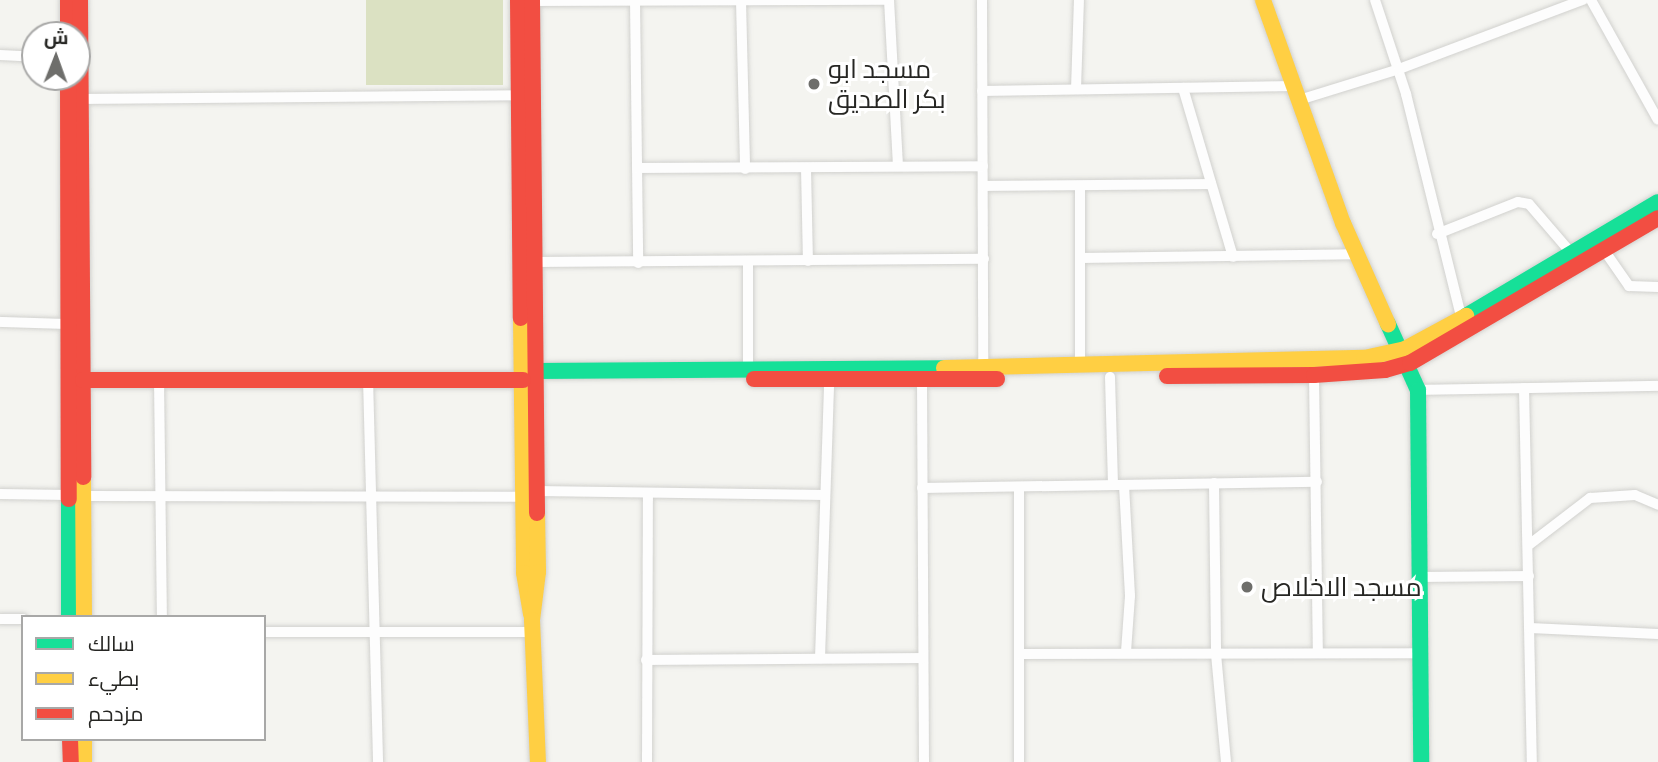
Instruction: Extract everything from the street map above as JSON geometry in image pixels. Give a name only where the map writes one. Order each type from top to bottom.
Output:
[{"type":"street","points":[[68,0],[68,21]]},
{"type":"street","points":[[80,0],[80,21]]},
{"type":"street","points":[[527,0],[889,0],[898,166]]},
{"type":"street","points":[[527,0],[519,95],[530,494],[526,593],[533,626],[538,762]]},
{"type":"street","points":[[527,0],[533,262],[528,375]]},
{"type":"street","points":[[635,0],[638,263]]},
{"type":"street","points":[[982,0],[983,374]]},
{"type":"street","points":[[1076,89],[1079,0]]},
{"type":"street","points":[[1263,0],[1356,254],[1406,356],[1418,390],[1421,762]]},
{"type":"street","points":[[1375,0],[1399,69],[1437,234],[1463,326]]},
{"type":"street","points":[[1550,0],[1555,12]]},
{"type":"street","points":[[982,91],[1183,88],[1296,93],[1399,69],[1583,0]]},
{"type":"street","points":[[1591,0],[1658,120]]},
{"type":"street","points":[[741,1],[745,169]]},
{"type":"street","points":[[0,55],[21,56]]},
{"type":"street","points":[[1183,88],[1233,257]]},
{"type":"street","points":[[68,91],[69,324],[84,615]]},
{"type":"street","points":[[69,615],[83,380],[82,91]]},
{"type":"street","points":[[83,99],[519,95]]},
{"type":"street","points":[[637,169],[983,166]]},
{"type":"street","points":[[806,168],[808,261]]},
{"type":"street","points":[[983,186],[1080,188],[1211,184]]},
{"type":"street","points":[[1080,188],[1080,367]]},
{"type":"street","points":[[1437,234],[1518,202],[1529,204],[1572,254]]},
{"type":"street","points":[[1463,326],[1572,254],[1658,202]]},
{"type":"street","points":[[83,380],[504,377],[748,368],[1110,377],[1314,375],[1385,370],[1658,218]]},
{"type":"street","points":[[1604,250],[1629,286],[1658,287]]},
{"type":"street","points":[[1080,258],[1356,254]]},
{"type":"street","points":[[533,262],[984,260]]},
{"type":"street","points":[[748,262],[748,368]]},
{"type":"street","points":[[0,322],[69,324]]},
{"type":"street","points":[[528,375],[922,381],[1080,367],[1299,362],[1406,356]]},
{"type":"street","points":[[1314,375],[1318,653]]},
{"type":"street","points":[[1110,377],[1130,596],[1126,652]]},
{"type":"street","points":[[368,378],[377,632],[378,762]]},
{"type":"street","points":[[159,379],[162,615]]},
{"type":"street","points":[[820,658],[829,380]]},
{"type":"street","points":[[922,381],[924,762]]},
{"type":"street","points":[[1418,390],[1658,386]]},
{"type":"street","points":[[1524,388],[1530,544],[1532,762]]},
{"type":"street","points":[[922,488],[1317,482]]},
{"type":"street","points":[[1214,483],[1216,654],[1226,762]]},
{"type":"street","points":[[1019,487],[1020,762]]},
{"type":"street","points":[[0,494],[372,497],[530,494],[825,495]]},
{"type":"street","points":[[646,762],[648,494]]},
{"type":"street","points":[[1530,544],[1590,498],[1635,495],[1658,505]]},
{"type":"street","points":[[1421,577],[1529,576]]},
{"type":"street","points":[[0,619],[21,619]]},
{"type":"street","points":[[266,632],[377,632],[533,626]]},
{"type":"street","points":[[1530,628],[1658,634]]},
{"type":"street","points":[[1019,654],[1422,653]]},
{"type":"street","points":[[646,660],[922,658]]},
{"type":"street","points":[[70,741],[71,762]]},
{"type":"street","points":[[83,741],[83,762]]},
{"type":"green space","points":[[366,0],[503,0],[503,85],[366,85]]},
{"type":"traffic: fast","points":[[1466,316],[1658,202]]},
{"type":"traffic: fast","points":[[1388,324],[1418,390],[1421,762]]},
{"type":"traffic: fast","points":[[534,371],[944,368]]},
{"type":"traffic: fast","points":[[69,499],[69,615]]},
{"type":"traffic: slow","points":[[1263,0],[1343,223],[1388,324]]},
{"type":"traffic: slow","points":[[944,368],[1364,358],[1403,350],[1466,316]]},
{"type":"traffic: slow","points":[[521,318],[524,573],[531,614]]},
{"type":"traffic: slow","points":[[83,477],[84,615]]},
{"type":"traffic: slow","points":[[537,513],[538,572],[532,620],[538,762]]},
{"type":"traffic: slow","points":[[84,741],[84,762]]},
{"type":"traffic: jam","points":[[68,0],[68,21]]},
{"type":"traffic: jam","points":[[80,0],[83,477]]},
{"type":"traffic: jam","points":[[518,0],[521,318]]},
{"type":"traffic: jam","points":[[532,0],[537,513]]},
{"type":"traffic: jam","points":[[68,91],[69,499]]},
{"type":"traffic: jam","points":[[1167,376],[1314,375],[1385,370],[1410,363],[1658,218]]},
{"type":"traffic: jam","points":[[754,379],[997,379]]},
{"type":"traffic: jam","points":[[83,380],[523,380]]},
{"type":"traffic: jam","points":[[70,741],[71,762]]},
{"type":"place","name":"مسجد ابو بكر الصديق","points":[[814,84]]},
{"type":"place","name":"مسجد الاخلاص","points":[[1247,587]]}]
